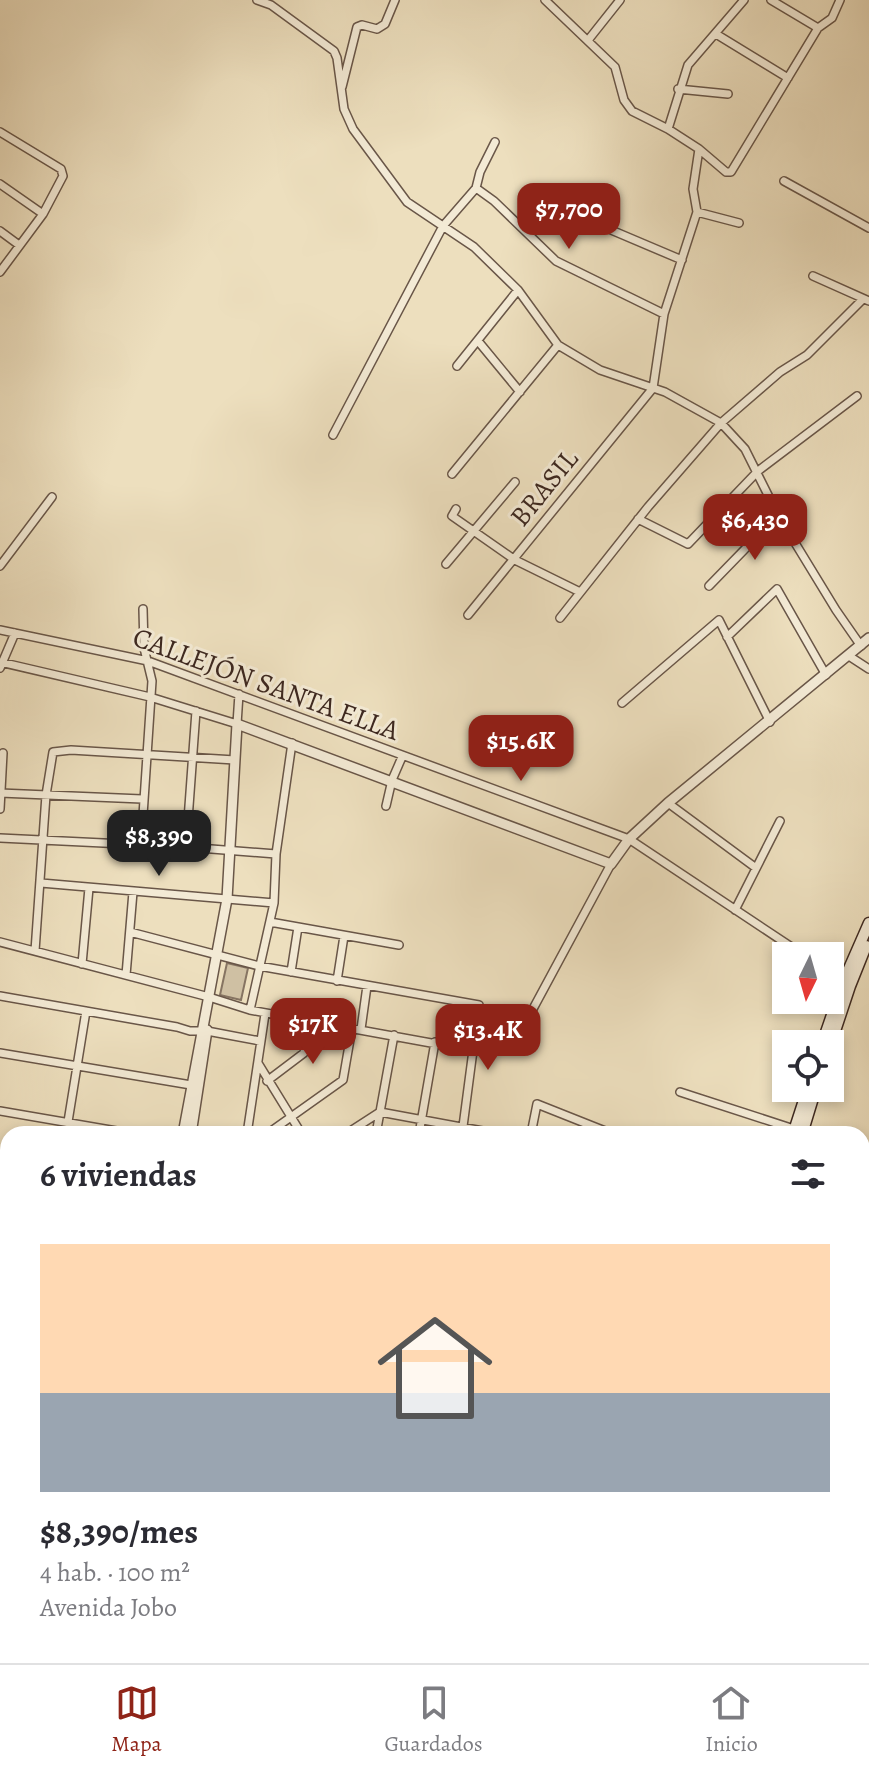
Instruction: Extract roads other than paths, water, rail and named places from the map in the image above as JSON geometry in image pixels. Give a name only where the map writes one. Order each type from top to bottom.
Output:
[{"type":"main road","points":[[835,1030],[869,923]]},
{"type":"main road","points":[[844,980],[869,939]]},
{"type":"main road","points":[[798,1126],[804,1102]]},
{"type":"main road","points":[[799,1126],[810,1102]]},
{"type":"street","points":[[257,0],[271,5],[334,51],[341,94],[353,129],[394,187],[407,202],[474,247],[518,290],[558,345],[600,370],[653,388],[721,423],[745,449],[778,515],[861,646]]},
{"type":"street","points":[[341,94],[357,27],[362,25],[377,29],[385,24],[395,0]]},
{"type":"street","points":[[545,0],[555,3],[615,67],[624,100],[632,111],[699,149],[726,172],[731,172],[818,28],[832,18],[840,0]]},
{"type":"street","points":[[589,39],[620,0]]},
{"type":"street","points":[[668,129],[688,65],[744,0]]},
{"type":"street","points":[[771,0],[818,28]]},
{"type":"street","points":[[716,34],[788,78]]},
{"type":"street","points":[[678,89],[728,94]]},
{"type":"street","points":[[0,132],[63,172],[60,184],[43,214],[0,272]]},
{"type":"street","points":[[333,435],[443,226],[476,188],[480,172],[495,142]]},
{"type":"street","points":[[653,388],[664,314],[697,212],[693,189],[699,149]]},
{"type":"street","points":[[784,181],[869,228]]},
{"type":"street","points":[[0,184],[43,214]]},
{"type":"street","points":[[476,188],[494,201],[556,261],[664,314]]},
{"type":"street","points":[[697,212],[739,223]]},
{"type":"street","points":[[597,224],[682,260]]},
{"type":"street","points":[[0,231],[19,245]]},
{"type":"street","points":[[560,618],[638,519],[721,423],[780,372],[807,355],[866,300],[813,276]]},
{"type":"street","points":[[457,366],[518,290]]},
{"type":"street","points":[[478,341],[520,392]]},
{"type":"street","points":[[452,474],[558,345]]},
{"type":"street","name":"BRASIL","points":[[468,615],[653,388]]},
{"type":"street","points":[[638,519],[688,544],[758,471],[857,396]]},
{"type":"street","points":[[446,564],[515,482]]},
{"type":"street","points":[[0,566],[52,497]]},
{"type":"street","points":[[456,509],[452,516],[515,560],[580,592]]},
{"type":"street","points":[[709,586],[778,515]]},
{"type":"street","points":[[727,637],[777,589],[826,675]]},
{"type":"street","points":[[141,845],[152,681],[143,609]]},
{"type":"street","points":[[622,703],[719,620],[770,722]]},
{"type":"street","name":"CALLEJÓN SANTA ELLA","points":[[0,630],[148,661],[629,839],[784,942]]},
{"type":"street","points":[[15,633],[1,664],[150,697],[237,724],[611,864]]},
{"type":"street","points":[[520,1033],[611,864],[629,839],[668,803],[869,638]]},
{"type":"street","points":[[849,656],[869,669]]},
{"type":"street","points":[[192,1126],[203,1029],[227,899],[239,694]]},
{"type":"street","points":[[186,847],[196,711]]},
{"type":"street","points":[[250,1010],[274,903],[276,854],[292,743]]},
{"type":"street","points":[[35,951],[46,795],[53,752],[71,750],[235,760]]},
{"type":"street","points":[[0,809],[3,753]]},
{"type":"street","points":[[386,806],[402,757]]},
{"type":"street","points":[[1,793],[142,799]]},
{"type":"street","points":[[668,803],[756,868]]},
{"type":"street","points":[[735,910],[780,821]]},
{"type":"street","points":[[0,838],[276,854]]},
{"type":"street","points":[[41,883],[274,903]]},
{"type":"street","points":[[82,964],[89,888]]},
{"type":"street","points":[[126,975],[133,892]]},
{"type":"street","points":[[270,922],[399,945]]},
{"type":"street","points":[[291,972],[298,927]]},
{"type":"street","points":[[130,932],[259,966],[479,1005],[464,1126]]},
{"type":"street","points":[[337,981],[344,936]]},
{"type":"street","points":[[0,942],[265,1014],[475,1051]]},
{"type":"street","points":[[279,1126],[343,1080],[367,986]]},
{"type":"street","points":[[0,996],[177,1027],[185,1024],[260,1041]]},
{"type":"street","points":[[67,1124],[86,1011]]},
{"type":"street","points":[[248,1126],[265,1014]]},
{"type":"street","points":[[267,1081],[304,1053],[309,1020]]},
{"type":"street","points":[[377,1126],[394,1035]]},
{"type":"street","points":[[421,1126],[435,1042]]},
{"type":"street","points":[[0,1053],[196,1086]]},
{"type":"street","points":[[257,1061],[296,1126]]},
{"type":"street","points":[[185,1126],[196,1086]]},
{"type":"street","points":[[680,1092],[779,1126]]},
{"type":"street","points":[[533,1126],[537,1104],[592,1126]]},
{"type":"street","points":[[0,1111],[80,1126]]},
{"type":"street","points":[[358,1126],[380,1112],[448,1126]]}]
